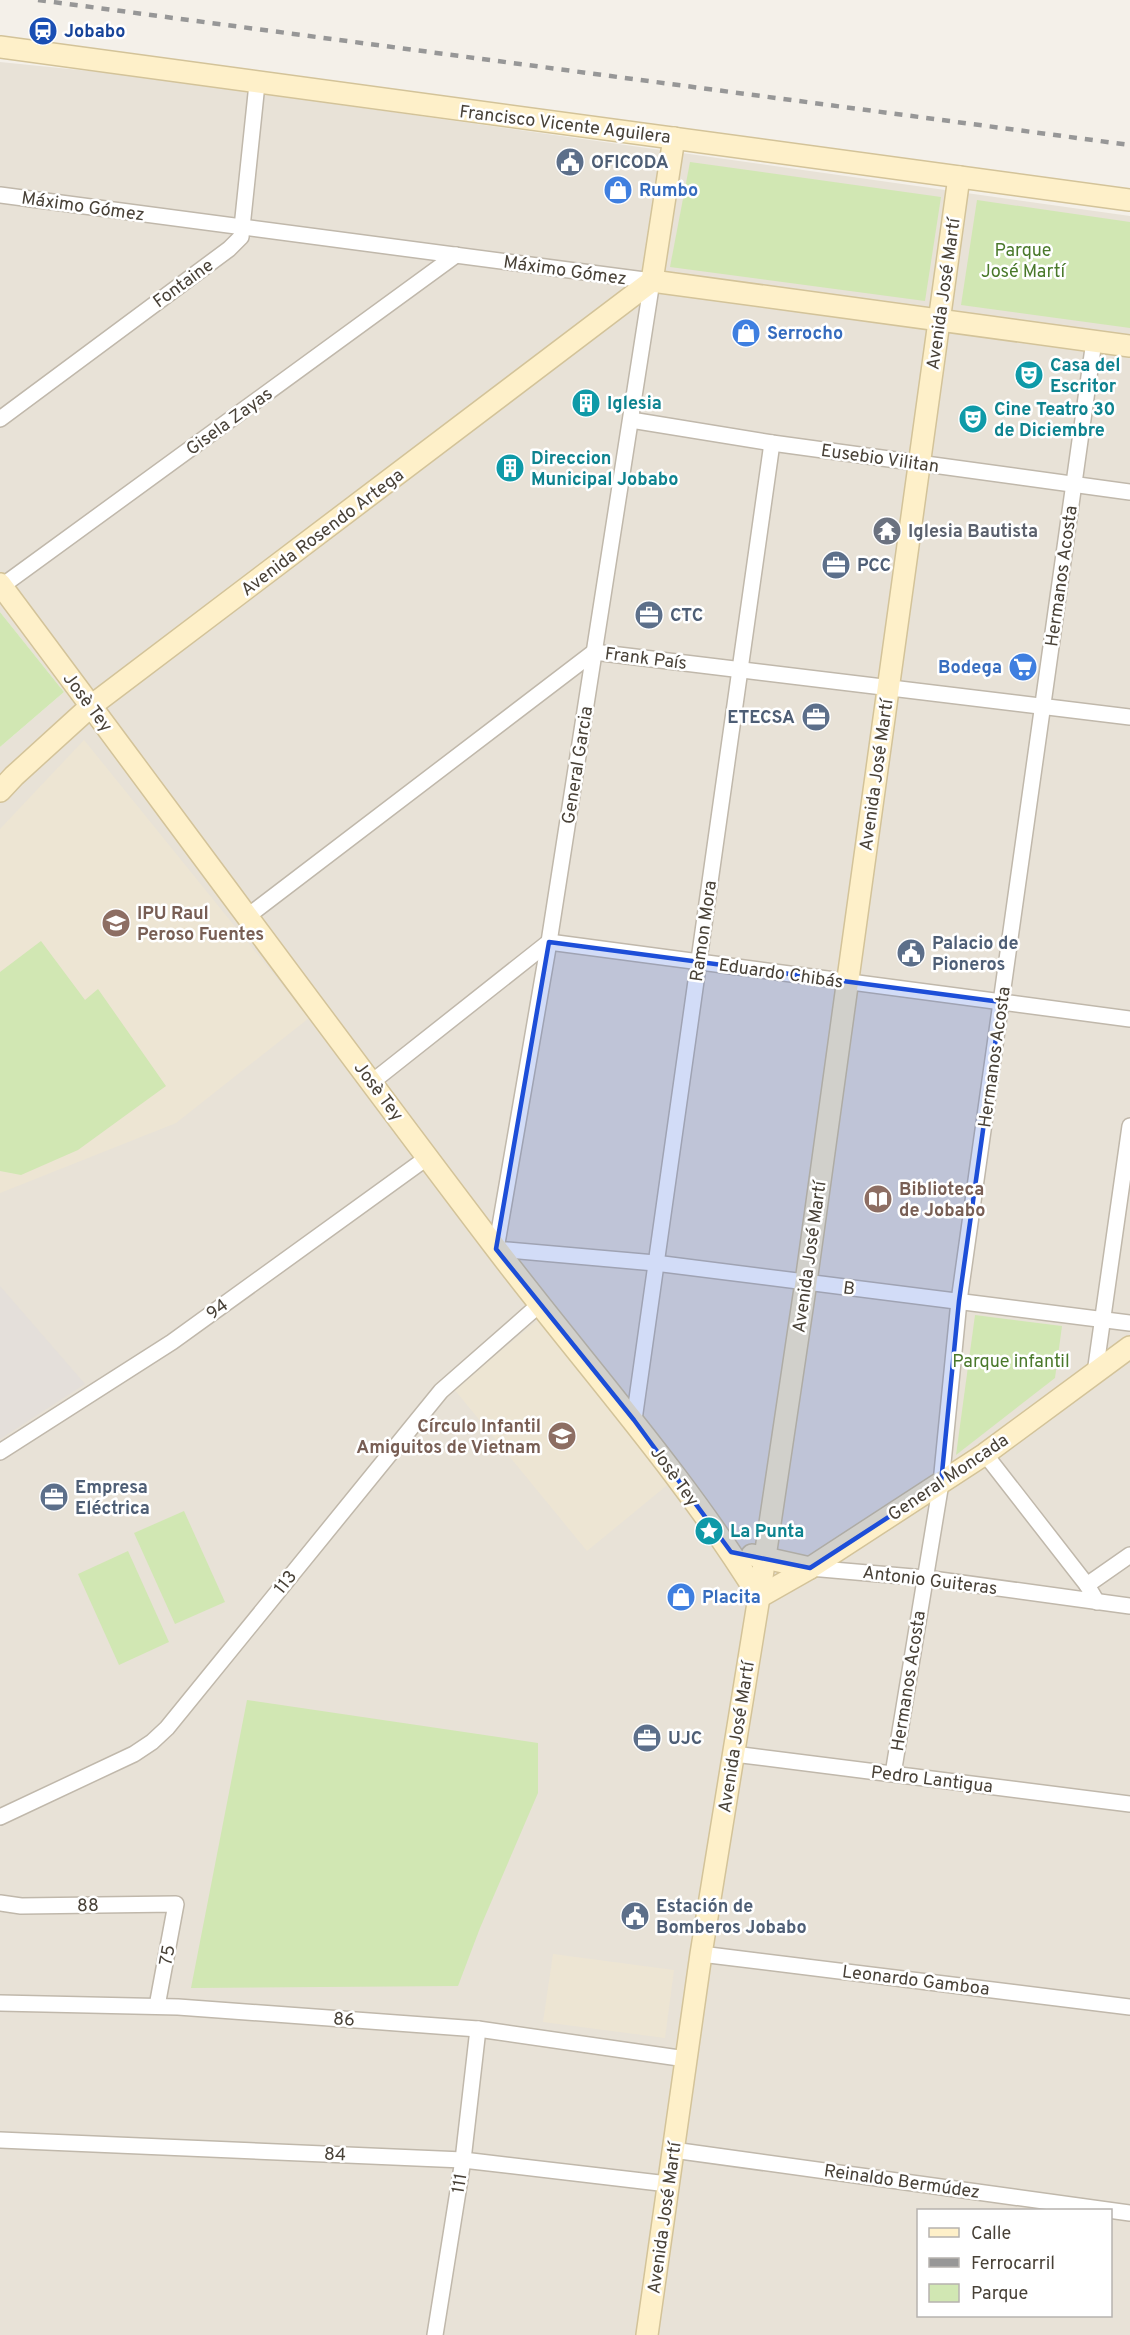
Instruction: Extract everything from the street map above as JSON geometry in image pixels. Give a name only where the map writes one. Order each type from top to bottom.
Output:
[{"type":"main road","name":"Francisco Vicente Aguilera","points":[[0,47],[257,84],[1130,200]]},
{"type":"main road","points":[[652,281],[674,138]]},
{"type":"main road","name":"Avenida José Martí","points":[[647,2335],[701,1954],[759,1597],[806,1282],[959,177]]},
{"type":"main road","name":"Máximo Gómez","points":[[652,281],[1130,346]]},
{"type":"main road","name":"Avenida Rosendo Artega","points":[[0,792],[14,776],[91,706],[652,281]]},
{"type":"main road","name":"Josè Tey","points":[[1,585],[496,1249],[634,1420],[731,1552],[759,1597]]},
{"type":"main road","name":"General Moncada","points":[[759,1597],[810,1568],[941,1484],[1130,1347]]},
{"type":"main road","name":"Antonio Guiteras","points":[[731,1552],[810,1568]]},
{"type":"street","name":"Fontaine","points":[[0,418],[229,249],[241,237],[257,84]]},
{"type":"street","name":"Máximo Gómez","points":[[0,195],[652,281]]},
{"type":"street","name":"Gisela Zayas","points":[[1,585],[456,255]]},
{"type":"street","name":"General Garcia","points":[[496,1249],[549,942],[652,281]]},
{"type":"street","name":"Hermanos Acosta","points":[[893,1774],[941,1484],[960,1301],[1094,341]]},
{"type":"street","name":"Eusebio Vilitan","points":[[631,420],[772,443],[1130,492]]},
{"type":"street","name":"Ramon Mora","points":[[634,1420],[772,443]]},
{"type":"street","name":"Frank País","points":[[248,916],[594,652],[1130,717]]},
{"type":"street","name":"Eduardo Chibás","points":[[549,942],[1130,1019]]},
{"type":"street","points":[[372,1082],[549,942]]},
{"type":"street","points":[[1095,1373],[1130,1126]]},
{"type":"street","name":"94","points":[[0,1452],[172,1342],[428,1157]]},
{"type":"street","name":"B","points":[[496,1249],[655,1263],[1130,1323]]},
{"type":"street","name":"113","points":[[0,1817],[134,1754],[167,1728],[441,1391],[540,1304]]},
{"type":"street","points":[[985,1454],[1087,1585],[1097,1602]]},
{"type":"street","points":[[1087,1585],[1130,1555]]},
{"type":"street","name":"Antonio Guiteras","points":[[810,1568],[925,1578],[1130,1606]]},
{"type":"street","name":"Pedro Lantigua","points":[[734,1754],[1130,1804]]},
{"type":"street","name":"88","points":[[0,1903],[21,1906],[176,1904]]},
{"type":"street","name":"75","points":[[158,2006],[176,1904]]},
{"type":"street","name":"Leonardo Gamboa","points":[[701,1954],[1130,2007]]},
{"type":"street","name":"86","points":[[0,2003],[158,2006],[478,2029],[686,2059]]},
{"type":"street","name":"111","points":[[435,2335],[463,2160],[478,2029]]},
{"type":"street","name":"84","points":[[0,2140],[463,2160],[669,2184]]},
{"type":"street","name":"Reinaldo Bermúdez","points":[[673,2150],[1101,2209]]},
{"type":"street","name":"Reinaldo Bermúdez","points":[[1112,2211],[1130,2213]]},
{"type":"highlighted area","points":[[549,942],[1001,1002],[959,1301],[941,1483],[810,1568],[731,1552],[634,1420],[496,1249]]},
{"type":"shaded area","points":[[0,62],[129,75],[1130,216],[1130,2335],[0,2335],[0,747],[64,692],[0,612]]},
{"type":"shaded area","name":"IPU Raul Peroso Fuentes","points":[[84,740],[309,1018],[176,1123],[0,1193],[0,829]]},
{"type":"shaded area","points":[[0,1286],[85,1384],[0,1439]]},
{"type":"shaded area","name":"Círculo Infantil Amiguitos de Vietnam","points":[[538,1320],[671,1482],[587,1551],[454,1389]]},
{"type":"shaded area","points":[[553,1954],[674,1970],[665,2038],[543,2022]]},
{"type":"green space","points":[[690,162],[941,197],[925,301],[670,267]]},
{"type":"green space","name":"Parque José Martí","points":[[977,200],[1130,222],[1130,328],[961,305]]},
{"type":"green space","points":[[0,612],[64,692],[0,747]]},
{"type":"green space","points":[[41,941],[85,1000],[98,989],[166,1086],[78,1150],[21,1175],[0,1171],[0,972]]},
{"type":"green space","name":"Parque infantil","points":[[975,1315],[1062,1326],[1055,1378],[956,1455]]},
{"type":"green space","points":[[184,1511],[225,1602],[175,1624],[134,1533]]},
{"type":"green space","points":[[128,1551],[169,1642],[119,1665],[78,1574]]},
{"type":"green space","points":[[247,1700],[538,1743],[538,1793],[480,1928],[458,1986],[191,1988]]},
{"type":"railway","points":[[38,0],[1130,145]]},
{"type":"place","name":"Jobabo","points":[[43,31]]},
{"type":"place","name":"OFICODA","points":[[570,162]]},
{"type":"place","name":"Rumbo","points":[[618,190]]},
{"type":"place","name":"Serrocho","points":[[746,333]]},
{"type":"place","name":"Casa del Escritor","points":[[1029,375]]},
{"type":"place","name":"Iglesia","points":[[586,403]]},
{"type":"place","name":"Cine Teatro 30 de Diciembre","points":[[973,419]]},
{"type":"place","name":"Direccion Municipal Jobabo","points":[[510,468]]},
{"type":"place","name":"Iglesia Bautista","points":[[887,531]]},
{"type":"place","name":"PCC","points":[[836,565]]},
{"type":"place","name":"CTC","points":[[649,615]]},
{"type":"place","name":"Bodega","points":[[1023,667]]},
{"type":"place","name":"ETECSA","points":[[816,717]]},
{"type":"place","name":"IPU Raul Peroso Fuentes","points":[[116,923]]},
{"type":"place","name":"Palacio de Pioneros","points":[[911,953]]},
{"type":"place","name":"Biblioteca de Jobabo","points":[[878,1199]]},
{"type":"place","name":"Círculo Infantil Amiguitos de Vietnam","points":[[562,1436]]},
{"type":"place","name":"Empresa Eléctrica","points":[[54,1497]]},
{"type":"place","name":"La Punta","points":[[709,1531]]},
{"type":"place","name":"Placita","points":[[681,1597]]},
{"type":"place","name":"UJC","points":[[647,1738]]},
{"type":"place","name":"Estación de Bomberos Jobabo","points":[[635,1916]]}]
